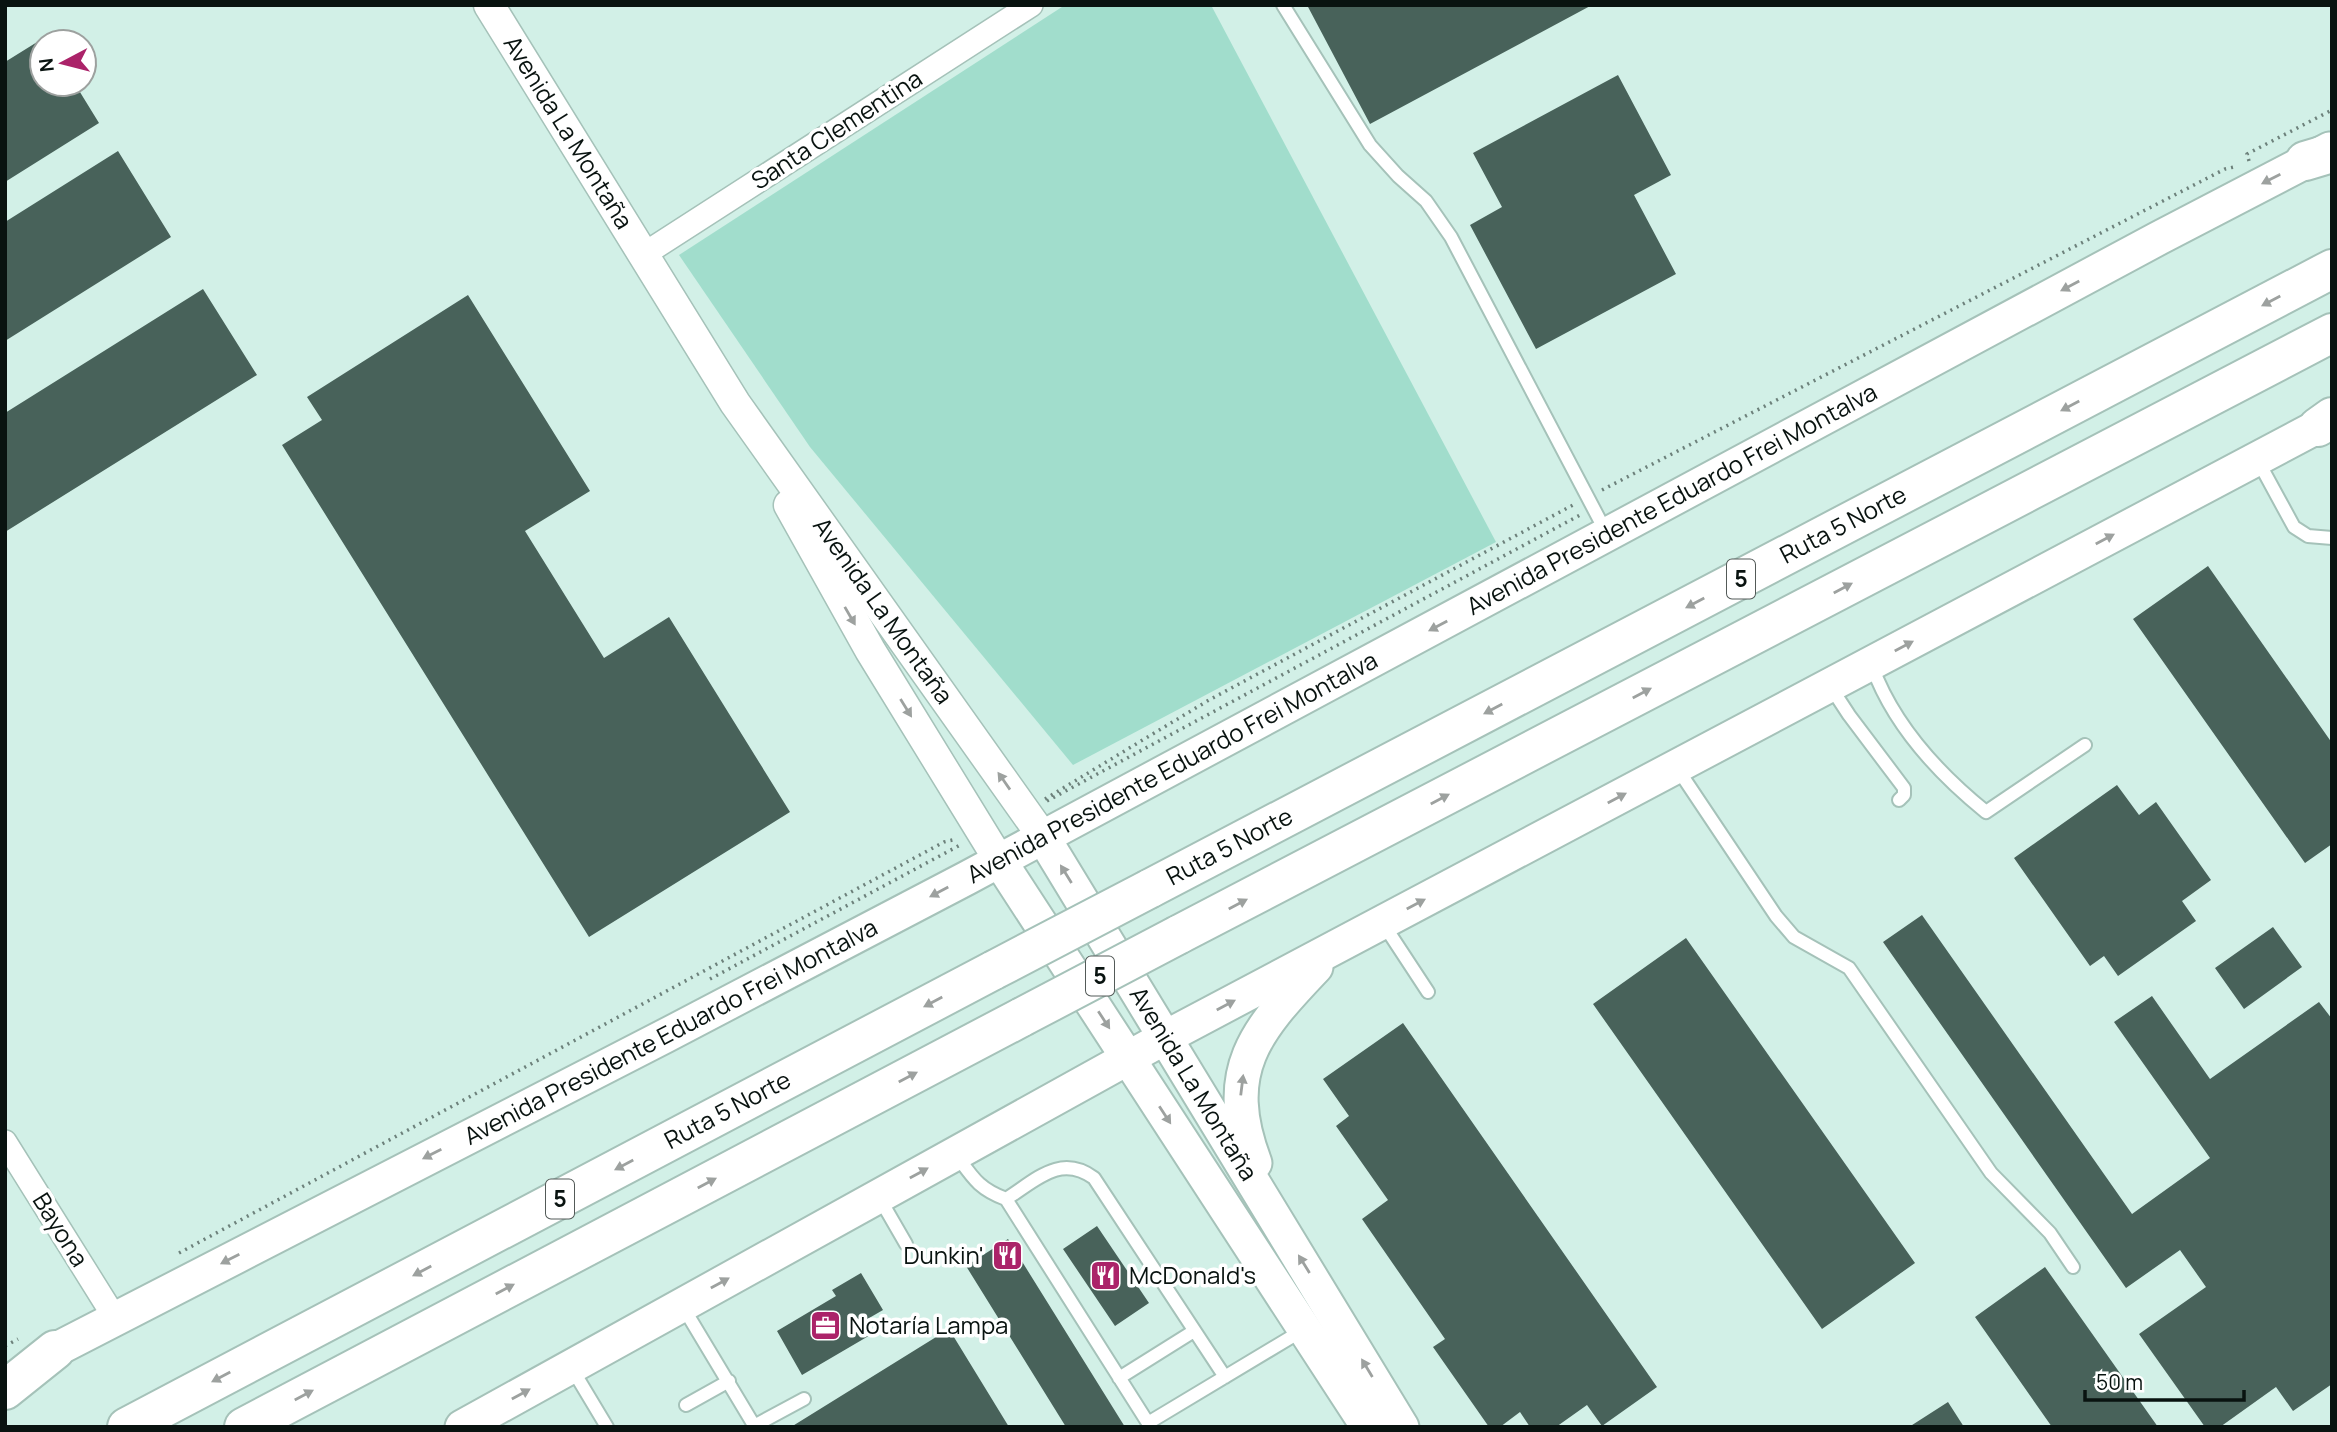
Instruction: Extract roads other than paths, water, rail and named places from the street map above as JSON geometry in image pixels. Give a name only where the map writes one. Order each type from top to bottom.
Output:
[{"type":"highway","name":"Ruta 5 Norte","points":[[127,1427],[2332,269]]},
{"type":"highway","name":"5","points":[[244,1427],[2332,333]]},
{"type":"highway","points":[[5,1390],[42,1342]]},
{"type":"main road","name":"Avenida Presidente Eduardo Frei Montalva","points":[[42,1342],[115,1318],[665,1036],[991,846],[1608,535],[2323,154]]},
{"type":"main road","points":[[462,1427],[1166,1037],[2327,421]]},
{"type":"main road","name":"Avenida La Montaña","points":[[1034,824],[1402,1427]]},
{"type":"main road","name":"Avenida La Montaña","points":[[991,846],[1368,1427]]},
{"type":"main road","points":[[1278,1221],[1247,1140],[1241,1099],[1242,1082],[1259,1033],[1288,996],[1334,948]]},
{"type":"street","name":"Avenida La Montaña","points":[[489,5],[735,403],[1034,824]]},
{"type":"street","name":"Santa Clementina","points":[[643,255],[1031,5]]},
{"type":"street","name":"Avenida La Montaña","points":[[735,403],[831,582],[991,846]]},
{"type":"street","name":"Bayona","points":[[5,1142],[115,1318]]},
{"type":"street","name":"Avenida Presidente Eduardo Frei Montalva","points":[[5,1376],[42,1342]]},
{"type":"lane","points":[[1283,5],[1370,145],[1398,176],[1426,201],[1451,237],[1608,535]]},
{"type":"lane","points":[[2257,459],[2294,527],[2308,537],[2332,538]]},
{"type":"lane","points":[[1871,664],[1886,695],[1917,745],[1953,786],[1986,812],[2085,745]]},
{"type":"lane","points":[[1830,685],[1904,788],[1904,795],[1899,800]]},
{"type":"lane","points":[[1676,767],[1776,916],[1794,937],[1849,968],[1991,1172],[2050,1233],[2073,1267]]},
{"type":"lane","points":[[1382,922],[1420,976],[1428,992]]},
{"type":"lane","points":[[956,1153],[977,1184],[987,1192],[1006,1199],[1148,1423],[1303,1329]]},
{"type":"lane","points":[[1006,1199],[1056,1168],[1069,1167],[1084,1171],[1094,1178],[1225,1377]]},
{"type":"lane","points":[[878,1196],[906,1244]]},
{"type":"lane","points":[[681,1305],[754,1426],[804,1399]]},
{"type":"lane","points":[[1119,1378],[1194,1331]]},
{"type":"lane","points":[[571,1366],[607,1427]]},
{"type":"lane","points":[[686,1405],[729,1381]]},
{"type":"place","name":"Dunkin'","points":[[1007,1256]]},
{"type":"place","name":"McDonald's","points":[[1106,1276]]},
{"type":"place","name":"Notaría Lampa","points":[[826,1326]]}]
